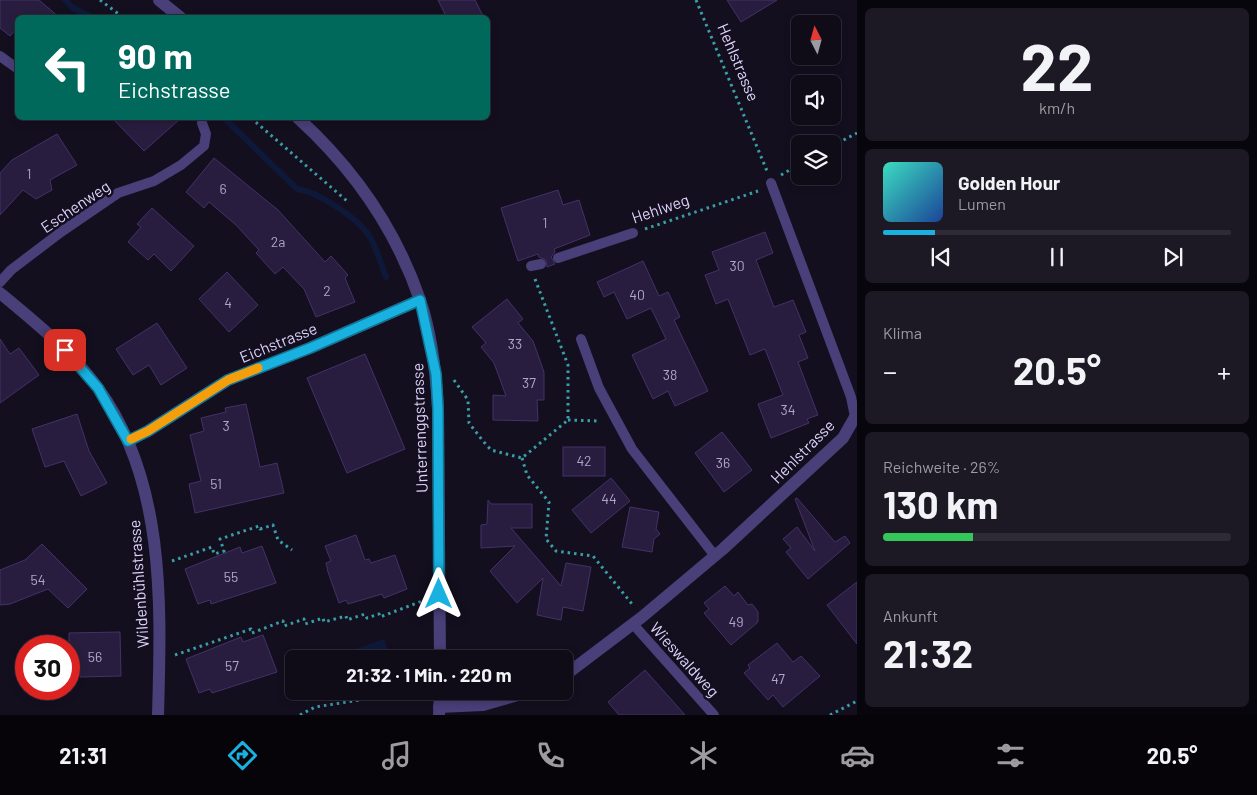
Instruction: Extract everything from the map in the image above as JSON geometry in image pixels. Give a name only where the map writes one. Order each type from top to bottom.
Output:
[{"type":"street","points":[[159,0],[178,15]]},
{"type":"street","name":"Unterrenggstrasse","points":[[300,120],[358,183],[389,227],[420,300],[436,374],[438,408],[440,650]]},
{"type":"street","name":"Wildenbühlstrasse","points":[[0,293],[45,331],[75,360],[98,388],[128,441],[149,506],[156,562],[160,655],[158,715]]},
{"type":"street","name":"Eichstrasse","points":[[128,441],[148,431],[228,380],[310,348],[420,300]]},
{"type":"street","name":"Hehlstrasse","points":[[573,669],[638,620],[714,556],[843,438],[855,417]]},
{"type":"street","points":[[439,711],[498,700]]},
{"type":"lane","points":[[0,56],[15,67]]},
{"type":"lane","name":"Eschenweg","points":[[0,282],[11,270],[61,232],[118,193],[154,181],[181,165],[204,146],[206,134],[202,123]]},
{"type":"lane","name":"Hehlstrasse","points":[[771,183],[851,397],[855,417]]},
{"type":"lane","name":"Hehlweg","points":[[558,258],[633,233]]},
{"type":"lane","points":[[581,339],[599,388],[632,449],[714,556]]},
{"type":"lane","name":"Wieswaldweg","points":[[638,620],[714,715]]},
{"type":"path","points":[[100,0],[120,15]]},
{"type":"path","name":"Hehlstrasse","points":[[696,0],[771,183]]},
{"type":"path","points":[[253,120],[352,205]]},
{"type":"path","points":[[841,141],[857,133]]},
{"type":"path","name":"Hehlweg","points":[[633,233],[759,191],[771,183]]},
{"type":"path","points":[[536,265],[568,365],[568,420]]},
{"type":"path","points":[[468,400],[469,423],[491,450],[522,458]]},
{"type":"path","points":[[522,458],[568,420],[616,421]]},
{"type":"path","points":[[522,458],[527,475],[549,502],[546,539],[556,551],[593,556],[638,620]]},
{"type":"path","points":[[156,562],[174,561],[212,547],[214,554],[224,551],[220,539],[259,526],[260,529],[273,525],[278,540],[292,550]]},
{"type":"path","points":[[160,655],[178,654],[251,629],[252,632],[283,621],[284,626],[304,619],[305,624],[323,618],[324,622],[346,616],[347,620],[365,614],[367,618],[379,614],[380,617],[439,594]]},
{"type":"path","points":[[300,715],[315,707],[360,700]]},
{"type":"path","points":[[830,715],[857,701]]},
{"type":"water","points":[[384,639],[388,650],[353,650]]},
{"type":"building","points":[[0,0],[39,0],[56,15],[15,15],[15,30],[10,36],[0,28]]},
{"type":"building","points":[[438,0],[475,0],[482,15],[446,15]]},
{"type":"building","points":[[727,0],[777,0],[741,22]]},
{"type":"building","points":[[114,120],[179,120],[144,151]]},
{"type":"building","points":[[57,134],[77,165],[50,180],[52,190],[36,199],[23,190],[0,215],[0,173],[12,160]]},
{"type":"building","points":[[214,158],[278,210],[325,262],[331,256],[348,275],[345,278],[355,302],[316,317],[304,289],[283,267],[275,274],[256,253],[259,250],[236,225],[209,202],[204,208],[186,192]]},
{"type":"building","points":[[558,190],[563,205],[579,200],[590,235],[554,249],[555,252],[551,257],[555,264],[547,267],[546,260],[539,257],[538,254],[518,261],[501,208]]},
{"type":"building","points":[[152,208],[194,246],[171,271],[154,254],[148,260],[128,242],[141,227],[137,224]]},
{"type":"building","points":[[765,232],[773,253],[756,260],[774,307],[793,300],[806,332],[799,335],[808,358],[798,362],[818,415],[807,419],[809,423],[771,438],[758,404],[783,395],[765,349],[750,355],[728,299],[716,304],[705,275],[719,270],[712,252]]},
{"type":"building","points":[[643,261],[659,296],[668,292],[680,317],[674,320],[708,391],[675,406],[668,391],[653,399],[632,355],[666,339],[651,308],[627,319],[614,292],[604,297],[597,282]]},
{"type":"building","points":[[227,272],[258,305],[229,332],[199,299]]},
{"type":"building","points":[[507,299],[523,319],[518,323],[533,341],[544,372],[544,400],[537,400],[538,421],[493,420],[493,395],[506,396],[494,363],[481,347],[486,343],[472,327]]},
{"type":"building","points":[[157,323],[187,368],[161,385],[149,365],[133,375],[116,349]]},
{"type":"building","points":[[0,339],[10,354],[19,348],[39,375],[0,403]]},
{"type":"building","points":[[365,354],[405,449],[347,473],[307,378]]},
{"type":"building","points":[[246,404],[260,467],[277,463],[284,493],[195,513],[189,484],[201,481],[190,435],[204,431],[201,418],[226,412],[225,408]]},
{"type":"building","points":[[77,414],[89,451],[107,483],[81,496],[64,461],[45,467],[32,429]]},
{"type":"building","points":[[722,432],[752,470],[724,492],[695,453]]},
{"type":"building","points":[[563,447],[605,447],[605,476],[563,476]]},
{"type":"building","points":[[611,478],[630,501],[591,533],[572,510]]},
{"type":"building","points":[[797,498],[835,542],[845,536],[850,543],[808,579],[786,552],[791,548],[783,539],[797,527],[815,551],[795,499]]},
{"type":"building","points":[[488,500],[491,504],[532,504],[532,528],[511,528],[561,586],[566,563],[591,567],[583,611],[563,607],[561,620],[537,615],[543,578],[517,603],[490,571],[515,546],[481,548],[481,525],[487,524]]},
{"type":"building","points":[[630,507],[659,512],[656,529],[660,534],[654,539],[652,552],[622,547]]},
{"type":"building","points":[[356,535],[365,560],[369,559],[371,563],[395,555],[407,589],[384,598],[382,594],[348,604],[346,600],[339,603],[328,572],[326,563],[331,561],[325,546]]},
{"type":"building","points":[[42,544],[87,589],[68,608],[48,589],[10,604],[0,605],[0,570],[25,560]]},
{"type":"building","points":[[262,546],[276,583],[211,604],[210,600],[198,604],[185,569],[240,547],[242,553]]},
{"type":"building","points":[[857,582],[857,644],[827,605]]},
{"type":"building","points":[[725,586],[734,596],[738,592],[748,605],[752,604],[758,612],[758,622],[731,645],[704,613],[709,609],[704,603]]},
{"type":"building","points":[[120,632],[121,676],[80,677],[80,635],[69,635],[69,633]]},
{"type":"building","points":[[263,635],[277,672],[212,693],[210,689],[199,693],[186,659],[241,637],[243,642]]},
{"type":"building","points":[[777,643],[793,662],[801,656],[820,676],[783,707],[773,695],[768,700],[744,673],[750,668],[748,665]]},
{"type":"building","points":[[645,670],[685,715],[619,715],[608,702]]},
{"type":"waterway","points":[[65,0],[73,8],[88,15]]},
{"type":"waterway","points":[[226,120],[297,189],[326,200],[355,220],[368,234],[374,244],[386,277]]},
{"type":"slow traffic","points":[[131,439],[148,431],[228,380],[258,368]]},
{"type":"route","points":[[65,350],[98,388],[114,413],[128,441],[148,431],[228,380],[310,348],[420,300],[436,374],[438,408],[439,594]]}]
